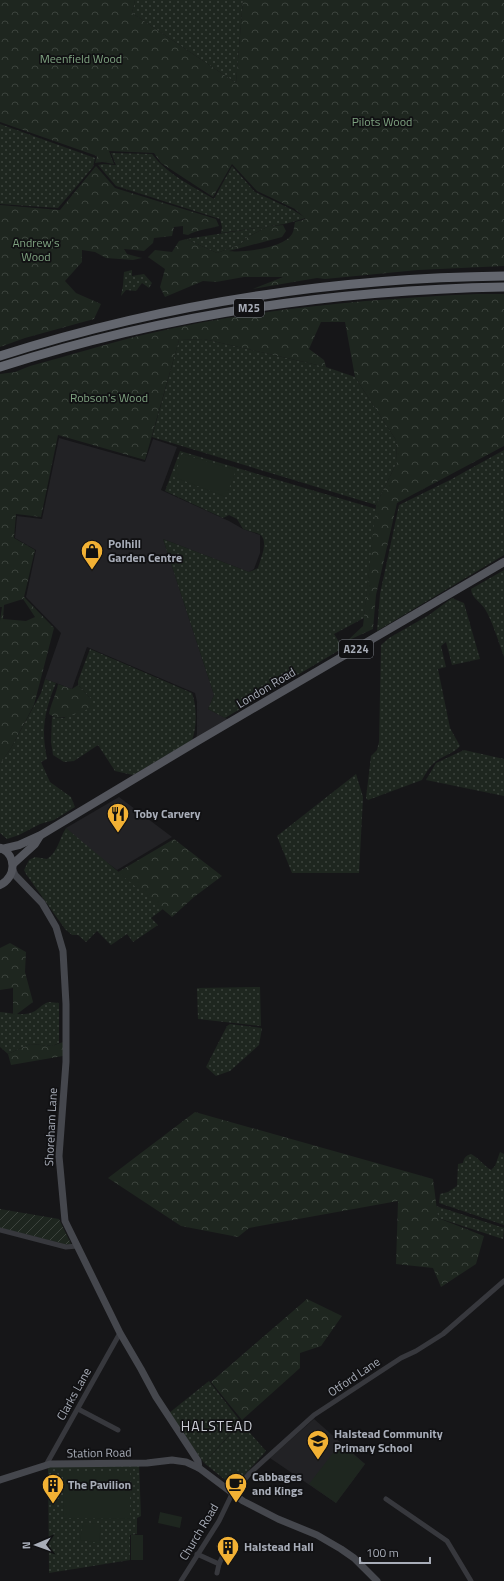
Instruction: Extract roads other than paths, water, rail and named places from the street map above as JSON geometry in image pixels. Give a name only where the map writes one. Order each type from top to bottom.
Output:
[{"type":"highway","name":"M25","points":[[0,356],[57,338],[125,321],[235,299],[372,282],[504,276]]},
{"type":"highway","name":"M25","points":[[0,367],[111,336],[178,321],[240,310],[357,294],[432,289],[504,287]]},
{"type":"main road","name":"London Road","points":[[1,848],[19,845],[41,835],[504,562]]},
{"type":"main road","name":"London Road","points":[[2,883],[9,878],[13,867],[35,844],[41,835]]},
{"type":"main road","points":[[1,848],[9,854],[13,867]]},
{"type":"street","name":"Shoreham Lane","points":[[13,867],[15,875],[42,903],[56,927],[62,945],[66,1004],[66,1062],[59,1156],[65,1221],[120,1333],[156,1397],[198,1461],[199,1468]]},
{"type":"street","points":[[2,883],[14,881],[23,884]]},
{"type":"street","points":[[0,1230],[66,1247],[77,1246]]},
{"type":"street","name":"Otford Lane","points":[[232,1494],[266,1457],[314,1415],[401,1358],[416,1351],[443,1334],[504,1281]]},
{"type":"street","name":"Clarks Lane","points":[[46,1465],[120,1333]]},
{"type":"street","points":[[78,1409],[118,1430]]},
{"type":"street","name":"Station Road","points":[[0,1480],[46,1465],[147,1463],[172,1460],[186,1462],[199,1468]]},
{"type":"street","points":[[199,1468],[232,1494],[267,1514],[317,1535],[341,1549],[354,1558],[377,1581]]},
{"type":"street","name":"Church Road","points":[[182,1581],[197,1554],[221,1517],[232,1494]]},
{"type":"street","points":[[386,1499],[447,1541],[471,1581]]},
{"type":"street","points":[[388,1509],[392,1503]]},
{"type":"street","points":[[217,1573],[219,1564],[226,1549],[219,1546]]},
{"type":"street","points":[[197,1554],[219,1564]]},
{"type":"place","name":"Polhill Garden Centre","points":[[92,570]]},
{"type":"place","name":"Toby Carvery","points":[[118,834]]},
{"type":"place","name":"Halstead Community Primary School","points":[[318,1460]]},
{"type":"place","name":"The Pavilion","points":[[53,1504]]},
{"type":"place","name":"Cabbages and Kings","points":[[236,1504]]},
{"type":"place","name":"Halstead Hall","points":[[228,1566]]},
{"type":"district","name":"HALSTEAD","points":[[217,1426]]},
{"type":"park label","name":"Meenfield Wood","points":[[81,59]]},
{"type":"park label","name":"Pilots Wood","points":[[382,122]]},
{"type":"park label","name":"Andrew's Wood","points":[[36,250]]},
{"type":"park label","name":"Robson's Wood","points":[[109,398]]}]
